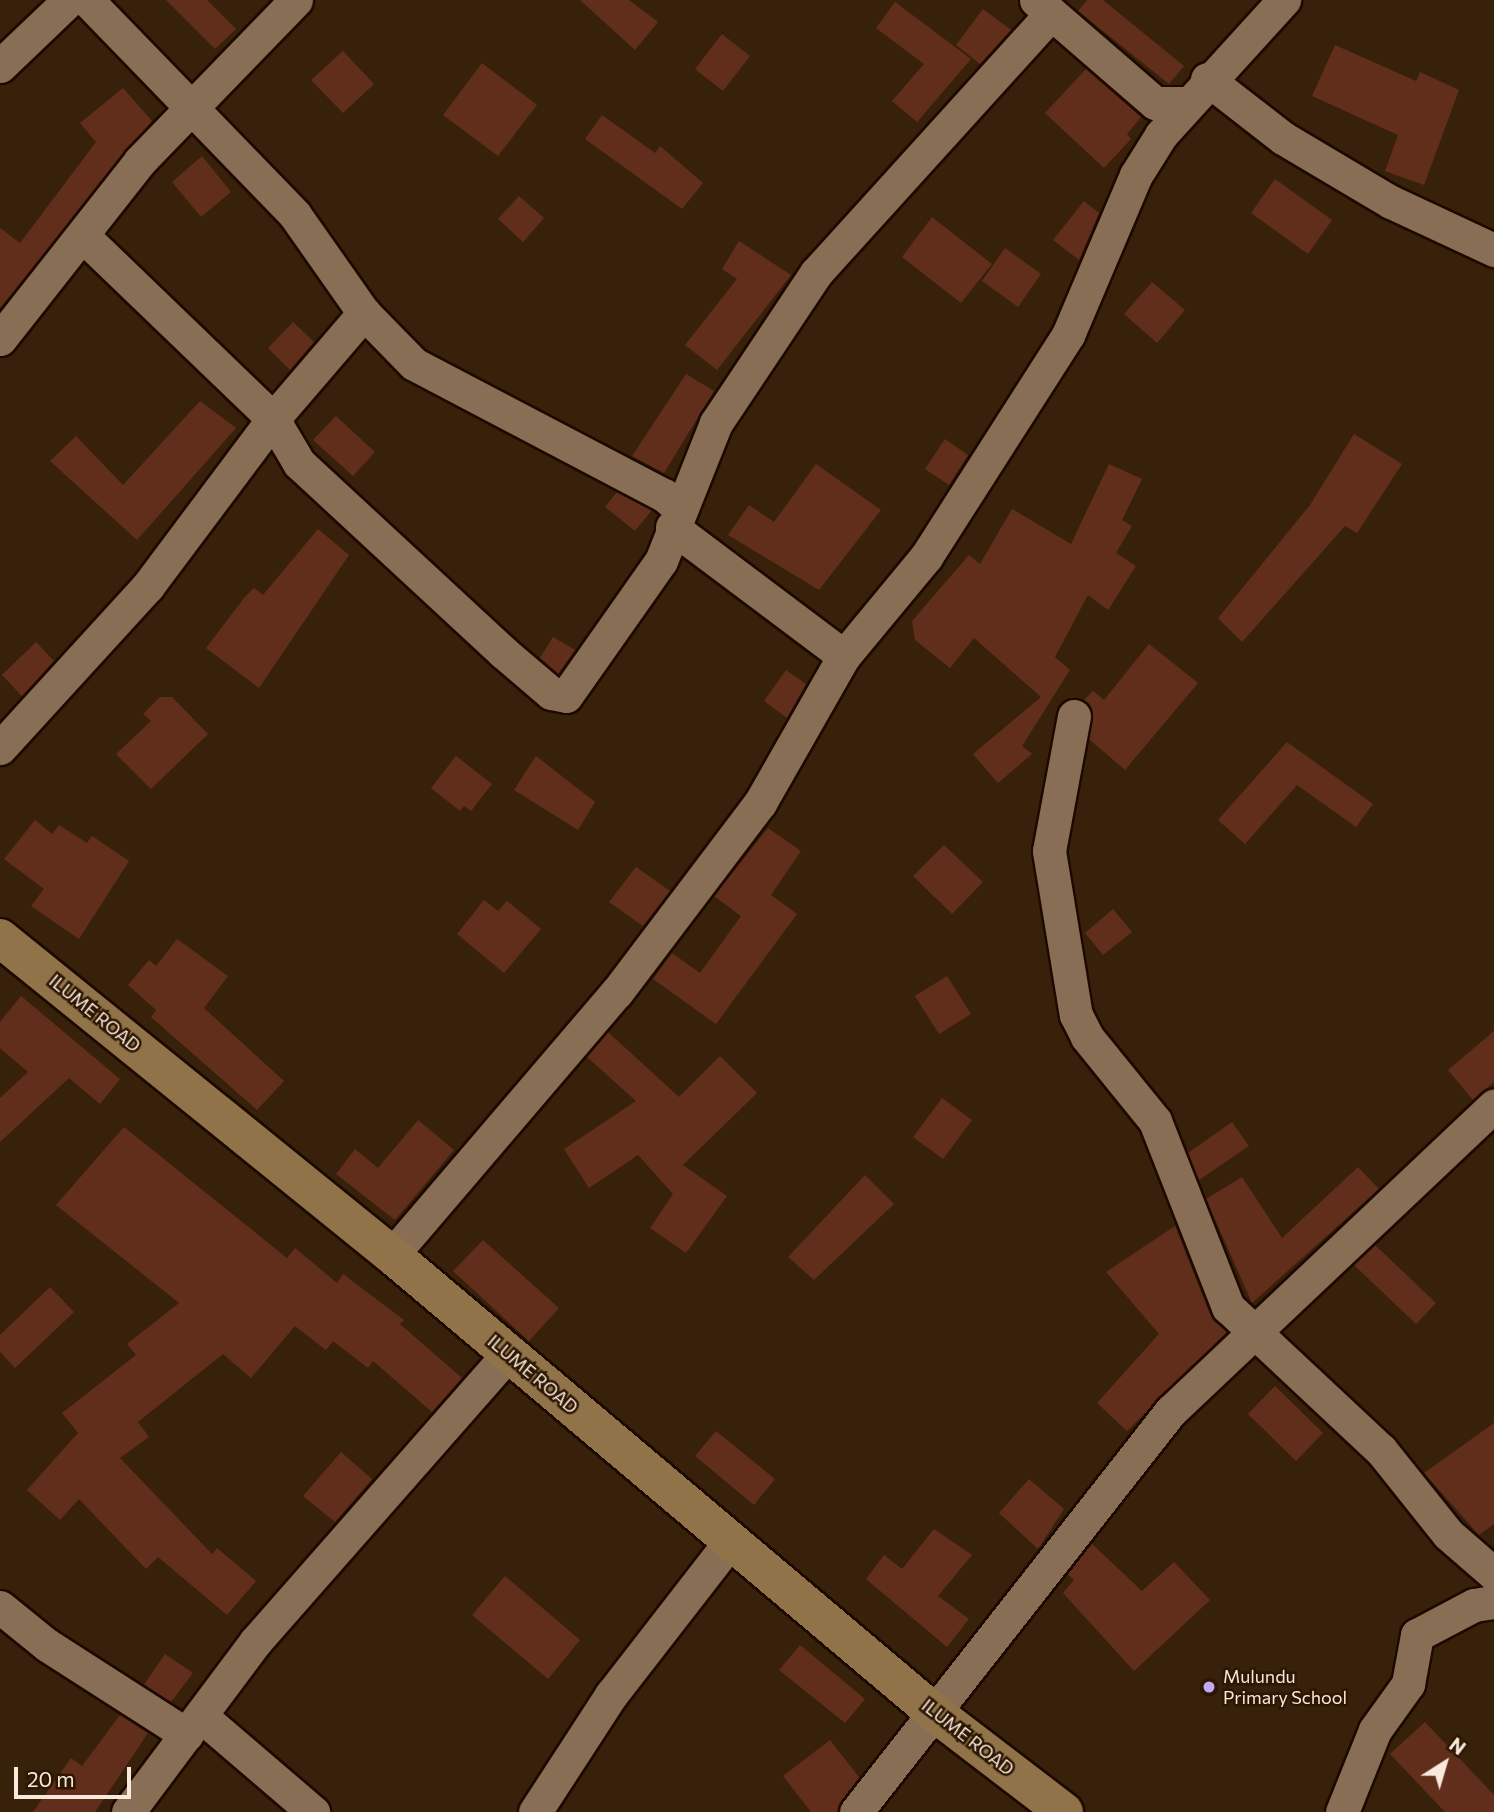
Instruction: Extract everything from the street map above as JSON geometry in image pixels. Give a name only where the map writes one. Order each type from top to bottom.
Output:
[{"type":"street","points":[[1,65],[69,0]]},
{"type":"street","points":[[87,0],[195,106],[295,215],[364,313],[414,364],[664,495],[676,518],[844,656]]},
{"type":"street","points":[[0,339],[84,237],[140,161],[296,0]]},
{"type":"street","points":[[392,1255],[687,905],[760,803],[844,656],[926,557],[1068,335],[1136,176],[1197,91],[1284,0]]},
{"type":"street","points":[[84,237],[273,419],[299,463],[551,693],[575,691],[661,561],[716,423],[816,273],[1043,7],[1154,103],[1197,91],[1391,202],[1494,250]]},
{"type":"street","points":[[0,748],[148,586],[273,419],[364,313]]},
{"type":"street","points":[[1074,716],[1049,851],[1076,1015],[1155,1122],[1199,1245],[1228,1307],[1381,1450],[1448,1534],[1494,1574]]},
{"type":"street","name":"ILUME ROAD","points":[[0,938],[392,1255],[732,1539],[936,1714],[1063,1812]]},
{"type":"street","points":[[856,1812],[936,1714],[1170,1412],[1494,1105]]},
{"type":"street","points":[[128,1812],[256,1641],[508,1354]]},
{"type":"street","points":[[535,1812],[611,1695],[732,1539]]},
{"type":"street","points":[[1342,1812],[1375,1730],[1408,1684],[1417,1636],[1474,1605],[1494,1602]]},
{"type":"street","points":[[0,1606],[47,1645],[194,1725],[313,1812]]},
{"type":"building","points":[[166,0],[207,0],[236,29],[215,49]]},
{"type":"building","points":[[580,0],[629,0],[658,22],[635,50]]},
{"type":"building","points":[[1087,0],[1103,0],[1184,66],[1169,84],[1078,11]]},
{"type":"building","points":[[895,2],[971,59],[917,122],[892,101],[924,64],[876,28]]},
{"type":"building","points":[[983,9],[1011,30],[980,64],[956,45]]},
{"type":"building","points":[[722,34],[750,56],[723,91],[695,69]]},
{"type":"building","points":[[1335,45],[1416,81],[1420,72],[1459,90],[1424,185],[1385,171],[1398,135],[1312,96]]},
{"type":"building","points":[[343,51],[374,84],[343,113],[311,80]]},
{"type":"building","points":[[482,63],[537,105],[498,156],[443,115]]},
{"type":"building","points":[[1086,69],[1141,117],[1127,134],[1131,139],[1104,168],[1045,113]]},
{"type":"building","points":[[123,88],[152,121],[0,308],[0,228],[20,243],[96,142],[80,123]]},
{"type":"building","points":[[602,115],[655,153],[660,146],[703,183],[682,209],[585,139]]},
{"type":"building","points":[[202,156],[231,192],[201,217],[172,182]]},
{"type":"building","points":[[1275,179],[1332,220],[1308,254],[1251,213]]},
{"type":"building","points":[[519,196],[544,218],[523,242],[498,219]]},
{"type":"building","points":[[1084,201],[1099,213],[1079,260],[1053,240]]},
{"type":"building","points":[[932,217],[992,264],[961,303],[902,257]]},
{"type":"building","points":[[739,241],[791,275],[717,370],[685,345],[737,279],[722,269]]},
{"type":"building","points":[[1005,248],[1041,274],[1018,307],[982,281]]},
{"type":"building","points":[[1152,282],[1185,310],[1157,343],[1124,314]]},
{"type":"building","points":[[293,322],[314,342],[290,370],[268,348]]},
{"type":"building","points":[[686,374],[714,391],[664,473],[632,456]]},
{"type":"building","points":[[200,401],[236,428],[137,540],[50,461],[76,436],[123,485]]},
{"type":"building","points":[[336,416],[375,452],[353,476],[313,440]]},
{"type":"building","points":[[1354,434],[1402,464],[1357,533],[1345,526],[1242,642],[1218,618],[1310,505]]},
{"type":"building","points":[[945,439],[968,455],[949,485],[925,469]]},
{"type":"building","points":[[816,464],[881,510],[819,590],[728,535],[749,505],[774,522]]},
{"type":"building","points":[[1109,464],[1142,479],[1122,520],[1132,526],[1116,553],[1136,566],[1108,610],[1088,595],[1055,657],[1070,670],[1022,746],[1032,754],[998,783],[973,754],[1041,697],[974,638],[950,668],[915,640],[912,621],[969,555],[980,564],[1012,509],[1071,544]]},
{"type":"building","points":[[617,492],[652,510],[635,531],[605,507]]},
{"type":"building","points":[[318,529],[349,555],[259,688],[206,648],[244,598],[254,588],[263,595]]},
{"type":"building","points":[[553,637],[575,650],[558,674],[540,658]]},
{"type":"building","points":[[36,642],[54,661],[22,696],[2,675]]},
{"type":"building","points":[[1149,644],[1198,683],[1125,770],[1089,739],[1092,710],[1084,700],[1093,691],[1104,700]]},
{"type":"building","points":[[786,670],[806,684],[787,718],[764,701]]},
{"type":"building","points":[[160,697],[172,697],[208,734],[151,789],[116,754],[151,721],[143,714]]},
{"type":"building","points":[[1287,742],[1373,804],[1356,827],[1297,785],[1245,844],[1218,820]]},
{"type":"building","points":[[456,756],[492,784],[471,811],[464,806],[460,811],[431,788]]},
{"type":"building","points":[[536,756],[595,802],[578,830],[514,790]]},
{"type":"building","points":[[35,820],[52,834],[59,825],[87,843],[92,836],[129,861],[79,939],[31,906],[44,889],[4,859]]},
{"type":"building","points":[[768,828],[801,851],[771,895],[797,914],[716,1024],[653,979],[672,953],[700,973],[741,916],[714,896]]},
{"type":"building","points":[[944,845],[983,882],[952,914],[913,876]]},
{"type":"building","points":[[636,867],[670,891],[643,926],[609,902]]},
{"type":"building","points":[[484,900],[498,911],[507,901],[541,929],[504,973],[457,934]]},
{"type":"building","points":[[1113,909],[1132,932],[1103,955],[1085,933]]},
{"type":"building","points":[[177,939],[228,976],[204,1008],[284,1081],[257,1110],[151,1017],[156,1010],[128,985],[149,960],[156,966]]},
{"type":"building","points":[[947,976],[971,1014],[939,1034],[915,996]]},
{"type":"building","points":[[21,996],[120,1079],[100,1104],[69,1078],[0,1142],[0,1098],[28,1072],[0,1048],[0,1022]]},
{"type":"building","points":[[1494,1031],[1494,1082],[1473,1100],[1448,1070]]},
{"type":"building","points":[[608,1032],[679,1097],[720,1056],[757,1093],[683,1165],[727,1196],[686,1253],[650,1228],[673,1194],[638,1155],[589,1188],[564,1149],[636,1101],[587,1057]]},
{"type":"building","points":[[942,1098],[972,1120],[943,1159],[913,1137]]},
{"type":"building","points":[[418,1120],[454,1150],[395,1220],[336,1174],[355,1149],[378,1168]]},
{"type":"building","points":[[1232,1122],[1249,1146],[1199,1180],[1188,1153]]},
{"type":"building","points":[[124,1127],[287,1258],[295,1248],[337,1283],[343,1274],[404,1320],[400,1324],[462,1378],[432,1412],[373,1361],[368,1368],[333,1341],[326,1350],[295,1326],[251,1378],[223,1354],[138,1422],[149,1437],[120,1458],[212,1554],[217,1548],[256,1581],[227,1615],[158,1557],[146,1569],[79,1499],[60,1520],[27,1490],[78,1433],[62,1413],[136,1355],[127,1344],[179,1303],[56,1205]]},
{"type":"building","points":[[1358,1167],[1379,1189],[1252,1303],[1206,1199],[1242,1177],[1282,1238]]},
{"type":"building","points":[[865,1175],[894,1204],[814,1280],[788,1257]]},
{"type":"building","points":[[1175,1226],[1210,1314],[1227,1332],[1127,1431],[1097,1403],[1159,1334],[1106,1272]]},
{"type":"building","points":[[483,1240],[559,1308],[529,1341],[453,1271]]},
{"type":"building","points":[[1375,1245],[1436,1303],[1416,1324],[1354,1265]]},
{"type":"building","points":[[50,1287],[74,1312],[15,1368],[0,1352],[0,1335]]},
{"type":"building","points":[[1275,1386],[1323,1433],[1296,1461],[1248,1414]]},
{"type":"building","points":[[1494,1423],[1494,1524],[1479,1535],[1424,1473]]},
{"type":"building","points":[[716,1431],[775,1479],[754,1505],[695,1456]]},
{"type":"building","points":[[341,1452],[372,1479],[335,1522],[303,1496]]},
{"type":"building","points":[[1029,1479],[1064,1509],[1038,1549],[999,1513]]},
{"type":"building","points":[[934,1529],[972,1555],[938,1596],[969,1619],[947,1647],[866,1579],[884,1555],[902,1569]]},
{"type":"building","points":[[1091,1543],[1142,1591],[1174,1562],[1210,1600],[1134,1671],[1063,1593],[1074,1580],[1067,1574]]},
{"type":"building","points":[[505,1576],[580,1640],[548,1679],[472,1615]]},
{"type":"building","points":[[800,1645],[865,1699],[845,1723],[779,1670]]},
{"type":"building","points":[[165,1654],[193,1673],[171,1702],[144,1685]]},
{"type":"building","points":[[120,1715],[148,1733],[95,1812],[33,1812],[71,1758],[82,1766]]},
{"type":"building","points":[[1425,1722],[1494,1795],[1494,1812],[1445,1812],[1390,1754]]},
{"type":"building","points":[[830,1740],[859,1777],[837,1812],[811,1812],[783,1776]]},
{"type":"place","name":"Mulundu Primary School","points":[[1209,1687]]}]
